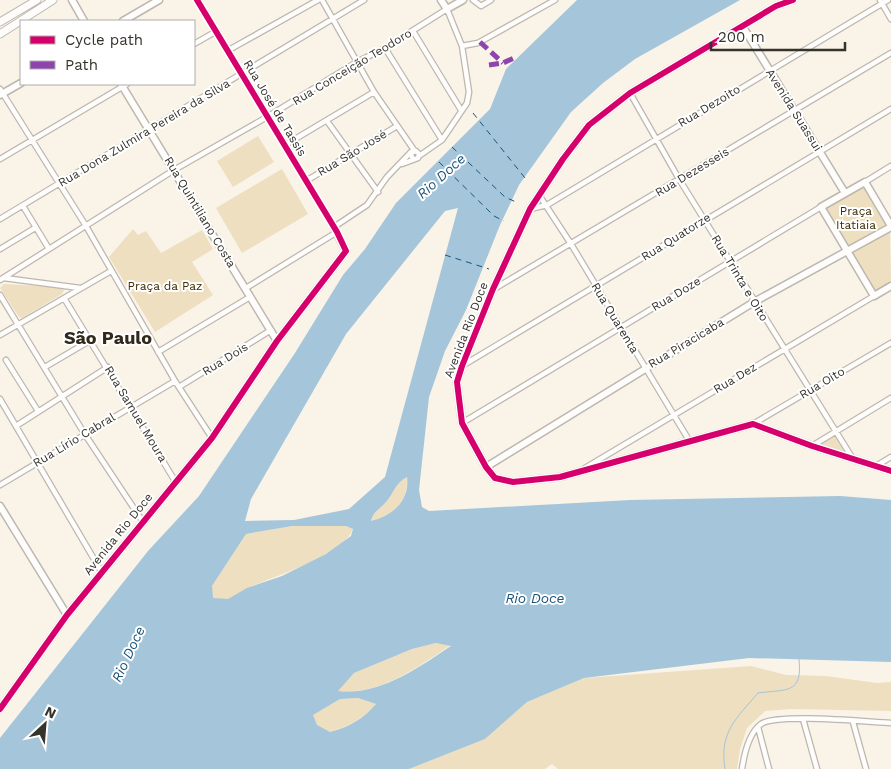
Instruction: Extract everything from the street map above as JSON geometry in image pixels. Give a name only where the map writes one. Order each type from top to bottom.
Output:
[{"type":"main road","points":[[0,22],[37,0]]},
{"type":"main road","points":[[22,20],[53,0]]},
{"type":"main road","points":[[0,34],[20,21]]},
{"type":"street","points":[[72,0],[83,20]]},
{"type":"street","points":[[125,20],[159,0]]},
{"type":"street","name":"Rua José de Tassis","points":[[197,0],[336,230]]},
{"type":"street","points":[[227,52],[320,0],[333,19],[374,92],[413,151],[417,151],[419,156]]},
{"type":"street","name":"Rua Dona Zulmira Pereira da Silva","points":[[0,219],[364,0]]},
{"type":"street","points":[[399,166],[419,156],[442,140],[467,103],[469,92],[462,46],[442,0]]},
{"type":"street","points":[[447,9],[463,0]]},
{"type":"street","points":[[473,0],[481,6],[491,0]]},
{"type":"street","points":[[462,46],[478,43],[555,0]]},
{"type":"street","name":"Avenida Rio Doce","points":[[753,424],[560,477],[513,482],[496,478],[486,467],[462,423],[457,389],[462,366],[493,289],[530,209],[589,125],[630,93],[776,6],[793,0]]},
{"type":"street","name":"Rua Dezoito","points":[[530,209],[546,205],[881,2],[888,0]]},
{"type":"street","points":[[881,2],[891,19]]},
{"type":"street","name":"Rua Conceição Teodoro","points":[[2,279],[174,170],[267,117],[357,62],[385,48],[447,9]]},
{"type":"street","name":"Avenida Suassui","points":[[743,27],[845,193]]},
{"type":"street","points":[[412,31],[461,110]]},
{"type":"street","points":[[195,43],[215,32]]},
{"type":"street","points":[[385,48],[442,140]]},
{"type":"street","name":"Rua Dezesseis","points":[[493,289],[891,53]]},
{"type":"street","points":[[20,84],[1,93],[86,226],[174,380],[212,438]]},
{"type":"street","points":[[0,159],[124,85]]},
{"type":"street","name":"Rua Quintiliano Costa","points":[[124,85],[277,341]]},
{"type":"street","points":[[285,145],[374,92]]},
{"type":"street","name":"Rua Trinta e Oito","points":[[630,93],[679,179],[754,302],[854,460]]},
{"type":"street","name":"Rua Quatorze","points":[[462,366],[891,109]]},
{"type":"street","points":[[327,121],[378,192]]},
{"type":"street","name":"Rua São José","points":[[306,181],[397,126]]},
{"type":"street","points":[[413,151],[410,155],[413,159]]},
{"type":"street","points":[[246,288],[336,230],[367,204],[378,192],[387,177],[413,151]]},
{"type":"street","name":"Rua Doze","points":[[462,423],[891,166]]},
{"type":"street","points":[[865,182],[891,227]]},
{"type":"street","name":"Rua Quarenta","points":[[539,195],[571,244],[672,415],[690,442]]},
{"type":"street","points":[[22,206],[49,249]]},
{"type":"street","points":[[822,207],[874,296]]},
{"type":"street","name":"Rua Piracicaba","points":[[486,467],[754,302],[891,227]]},
{"type":"street","points":[[0,249],[36,228]]},
{"type":"street","name":"Avenida Rio Doce","points":[[0,709],[66,615],[212,438],[277,341],[346,251],[336,230]]},
{"type":"street","points":[[0,335],[111,271]]},
{"type":"street","points":[[2,279],[80,288]]},
{"type":"street","name":"Rua Dez","points":[[580,472],[672,415],[891,286]]},
{"type":"street","points":[[0,295],[84,433],[143,522]]},
{"type":"street","points":[[158,352],[250,297]]},
{"type":"street","name":"Rua Samuel Moura","points":[[64,298],[108,367],[175,481]]},
{"type":"street","name":"Rua Dois","points":[[179,387],[271,330]]},
{"type":"street","points":[[44,367],[91,340]]},
{"type":"street","name":"Rua Oito","points":[[753,424],[891,343]]},
{"type":"street","points":[[6,360],[38,411]]},
{"type":"street","points":[[16,426],[108,367]]},
{"type":"street","name":"Rua Lírio Cabral","points":[[0,485],[174,380]]},
{"type":"street","points":[[812,446],[891,398]]},
{"type":"street","points":[[0,399],[102,571]]},
{"type":"street","points":[[753,424],[812,446],[891,471]]},
{"type":"street","points":[[876,466],[891,457]]},
{"type":"street","points":[[0,506],[66,615]]},
{"type":"street","points":[[803,719],[817,769]]},
{"type":"street","points":[[742,769],[751,738],[762,723],[776,720],[803,719],[891,723]]},
{"type":"street","points":[[853,722],[866,769]]},
{"type":"street","points":[[758,727],[769,769]]},
{"type":"green space","points":[[258,136],[274,162],[233,187],[217,161]]},
{"type":"green space","points":[[282,169],[308,214],[242,253],[216,208]]},
{"type":"green space","name":"Praça Itatiaia","points":[[864,187],[887,226],[848,248],[825,209]]},
{"type":"green space","name":"Praça da Paz","points":[[133,229],[138,235],[146,231],[161,253],[202,230],[213,249],[192,262],[213,295],[155,332],[109,257]]},
{"type":"green space","name":"Praça Itatiaia","points":[[890,230],[891,282],[875,292],[852,253]]},
{"type":"green space","points":[[4,284],[60,287],[64,290],[62,294],[22,318],[19,317],[0,288]]},
{"type":"green space","points":[[837,432],[854,460],[812,446]]},
{"type":"green space","points":[[407,477],[405,493],[398,506],[387,515],[371,522],[375,513],[389,499],[397,485]]},
{"type":"green space","points":[[292,526],[346,526],[353,529],[347,539],[336,548],[306,564],[248,588],[231,598],[212,598],[212,586],[246,534]]},
{"type":"green space","points":[[436,643],[451,645],[411,671],[383,684],[368,689],[337,691],[354,673],[412,649]]},
{"type":"green space","points":[[751,666],[786,675],[826,676],[877,683],[891,682],[891,711],[791,709],[765,711],[747,728],[740,749],[737,769],[558,769],[552,764],[545,769],[409,769],[485,739],[527,702],[584,678]]},
{"type":"green space","points":[[358,698],[376,704],[361,718],[337,730],[330,732],[317,726],[312,715],[340,699]]},
{"type":"water","name":"Rio Doce","points":[[577,0],[740,0],[635,59],[603,83],[571,112],[519,185],[500,225],[466,310],[445,351],[429,397],[419,490],[422,507],[429,511],[630,500],[840,496],[891,500],[891,662],[749,658],[584,678],[527,702],[485,739],[409,769],[0,769],[0,738],[148,551],[199,496],[295,353],[343,275],[365,249],[396,203],[490,109],[506,69]],"holes":[[[458,208],[385,477],[349,509],[294,520],[245,521],[251,499],[346,334],[445,211]],[[407,477],[406,493],[403,500],[393,511],[371,521],[375,513],[403,479]],[[292,526],[346,526],[353,529],[351,536],[326,554],[282,576],[247,588],[228,599],[213,598],[212,586],[246,534]],[[436,643],[451,646],[412,671],[383,685],[368,689],[338,691],[354,673],[412,649]],[[358,698],[376,704],[355,722],[330,732],[317,725],[313,715],[340,699]]]},
{"type":"waterway","points":[[725,769],[725,745],[727,736],[736,719],[758,693],[784,690],[795,685],[800,671],[799,659]]},
{"type":"ferry route","points":[[473,113],[525,178]]},
{"type":"ferry route","points":[[452,147],[505,197],[516,202]]},
{"type":"ferry route","points":[[439,162],[494,216],[504,221]]},
{"type":"ferry route","points":[[445,255],[489,269]]},
{"type":"marked path","points":[[480,42],[503,63]]},
{"type":"marked path","points":[[489,65],[503,63],[514,58]]},
{"type":"cycle path","points":[[0,709],[67,615],[212,438],[277,341],[346,251],[337,232],[197,0]]},
{"type":"cycle path","points":[[793,0],[776,6],[630,93],[589,125],[563,159],[530,209],[493,289],[457,382],[462,423],[486,467],[495,478],[513,482],[560,477],[753,424],[812,446],[891,471]]},
{"type":"district","name":"São Paulo","points":[[108,338]]}]
